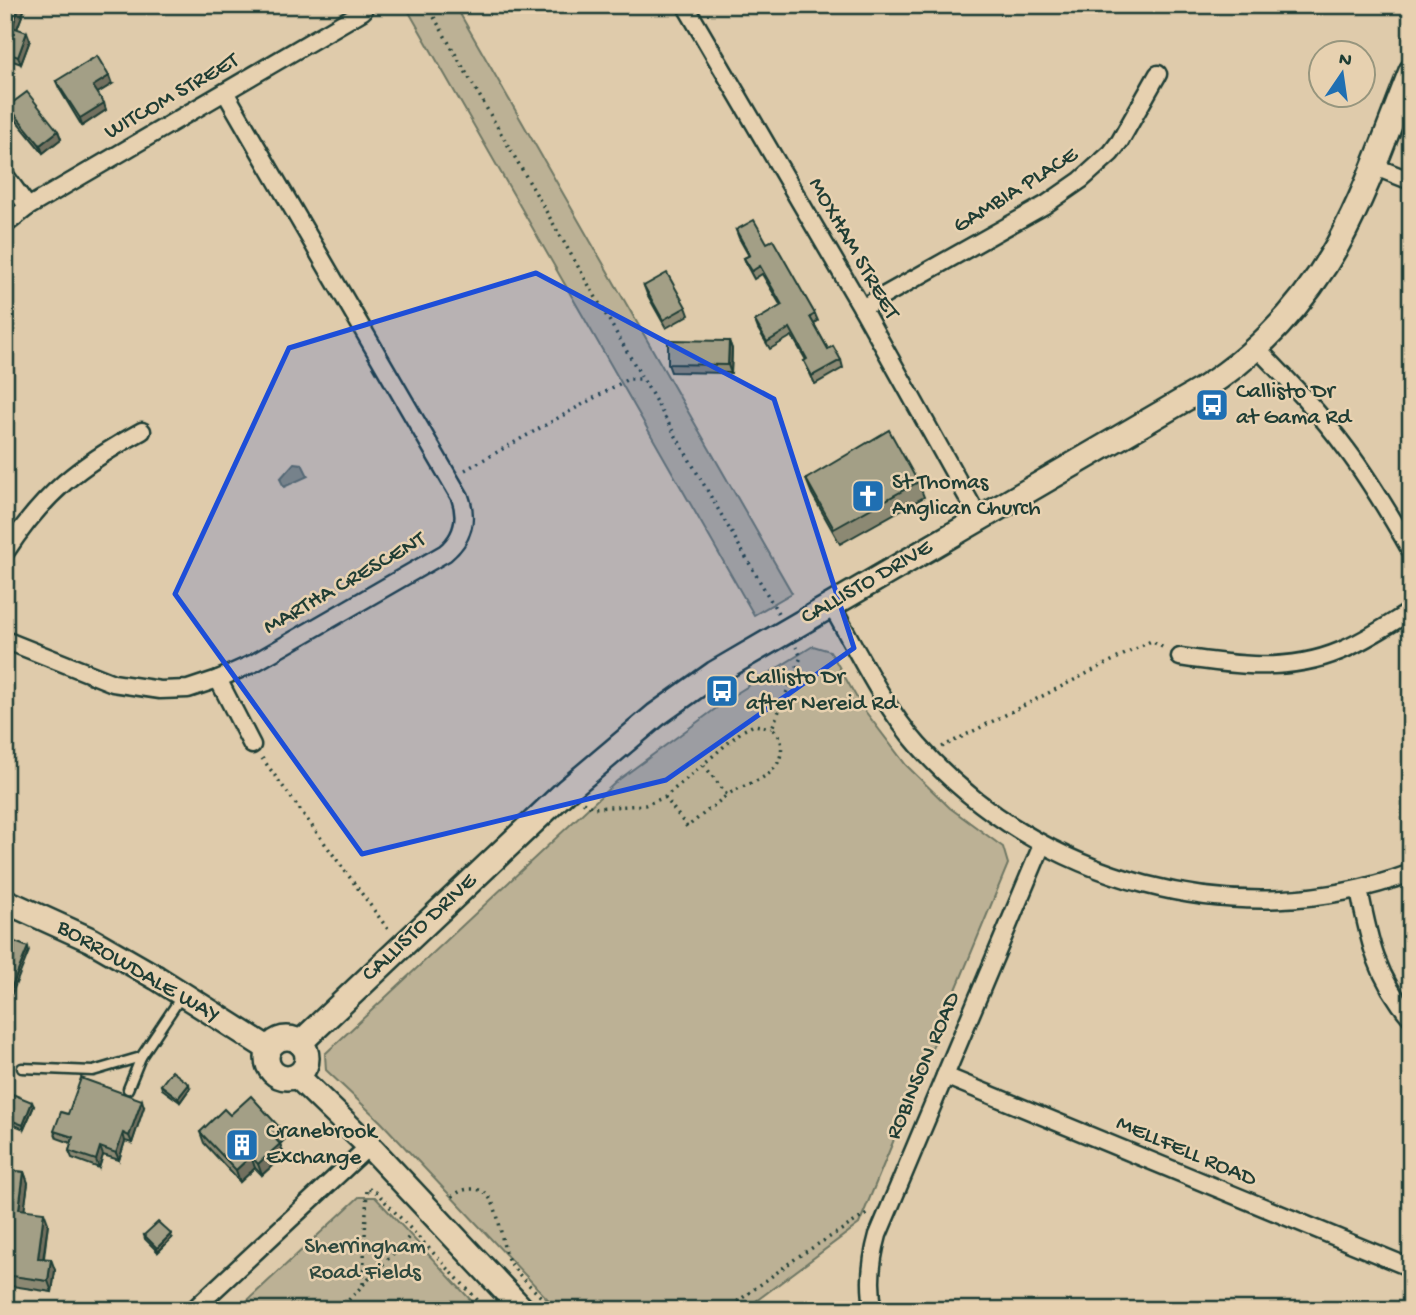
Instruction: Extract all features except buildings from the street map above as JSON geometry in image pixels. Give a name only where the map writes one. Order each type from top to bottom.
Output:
[{"type":"street","name":"MOXHAM STREET","points":[[685,5],[862,308],[979,518]]},
{"type":"street","name":"WITCOM STREET","points":[[5,225],[29,207],[363,10]]},
{"type":"street","name":"CALLISTO DRIVE","points":[[300,1042],[566,791],[656,715],[715,673],[1230,372],[1257,348],[1290,312],[1324,267],[1348,223],[1411,71]]},
{"type":"street","name":"GAMBIA PLACE","points":[[862,308],[1045,205],[1081,180],[1111,153],[1120,141],[1158,74]]},
{"type":"street","name":"MARTHA CRESCENT","points":[[5,640],[98,678],[129,687],[188,689],[254,663],[452,548],[462,530],[464,515],[460,497],[225,92]]},
{"type":"street","points":[[1373,166],[1411,181]]},
{"type":"street","points":[[5,175],[29,207]]},
{"type":"street","points":[[1257,348],[1308,400],[1346,448],[1379,495],[1411,551]]},
{"type":"street","points":[[5,553],[22,527],[62,483],[99,455],[142,431]]},
{"type":"street","points":[[831,605],[891,710],[928,756],[977,801],[1042,845],[1115,876],[1188,895],[1233,900],[1306,899],[1359,889],[1411,873]]},
{"type":"street","points":[[1180,657],[1251,666],[1305,662],[1340,652],[1411,611]]},
{"type":"street","points":[[218,679],[252,745]]},
{"type":"street","name":"ROBINSON ROAD","points":[[874,1310],[870,1284],[873,1252],[887,1212],[1042,845]]},
{"type":"street","points":[[1359,889],[1369,942],[1377,966],[1395,999],[1411,1018]]},
{"type":"street","name":"BORROWDALE WAY","points":[[5,901],[91,940],[269,1049]]},
{"type":"street","points":[[282,1038],[300,1042],[307,1060],[305,1066],[297,1076],[284,1078],[273,1073],[267,1062],[269,1049],[282,1038]]},
{"type":"street","points":[[297,1076],[369,1146],[523,1310]]},
{"type":"street","name":"MELLFELL ROAD","points":[[944,1076],[1411,1268]]},
{"type":"street","points":[[193,1310],[369,1146]]},
{"type":"lane","points":[[128,1089],[141,1057],[183,995]]},
{"type":"lane","points":[[22,1068],[93,1071],[141,1057]]},
{"type":"path","points":[[427,5],[788,630],[801,657],[772,728]]},
{"type":"path","points":[[449,479],[628,379],[642,379]]},
{"type":"path","points":[[928,756],[1151,641],[1180,657]]},
{"type":"path","points":[[566,791],[593,808],[645,805],[665,797],[743,731],[754,725],[772,728],[779,735],[781,754],[775,768],[764,778],[740,786],[687,827],[665,797]]},
{"type":"path","points":[[252,745],[400,947]]},
{"type":"path","points":[[704,765],[727,795]]},
{"type":"path","points":[[363,1284],[367,1188],[379,1192],[487,1310]]},
{"type":"path","points":[[452,1197],[459,1191],[478,1189],[491,1198],[509,1261],[554,1310]]},
{"type":"path","points":[[726,1310],[799,1255],[862,1215],[887,1212]]},
{"type":"path","points":[[339,1310],[410,1236]]},
{"type":"path","points":[[346,1302],[351,1310]]},
{"type":"highlighted area","points":[[536,273],[774,399],[854,648],[666,780],[362,854],[175,594],[289,348]]},
{"type":"green space","points":[[405,5],[455,5],[792,593],[754,615]]},
{"type":"green space","points":[[813,646],[830,651],[862,707],[906,765],[950,808],[1003,847],[1008,864],[859,1224],[744,1310],[558,1310],[381,1122],[326,1070],[325,1054],[617,781],[737,693]]},
{"type":"green space","name":"Sherringham Road Fields","points":[[359,1197],[375,1197],[480,1310],[237,1310]]},
{"type":"shaded area","points":[[294,463],[302,464],[308,476],[284,487],[280,479]]},
{"type":"place","name":"Callisto Dr at Gama Rd","points":[[1212,405]]},
{"type":"place","name":"St Thomas Anglican Church","points":[[868,496]]},
{"type":"place","name":"Callisto Dr after Nereid Rd","points":[[722,691]]},
{"type":"place","name":"Cranebrook Exchange","points":[[242,1145]]}]
